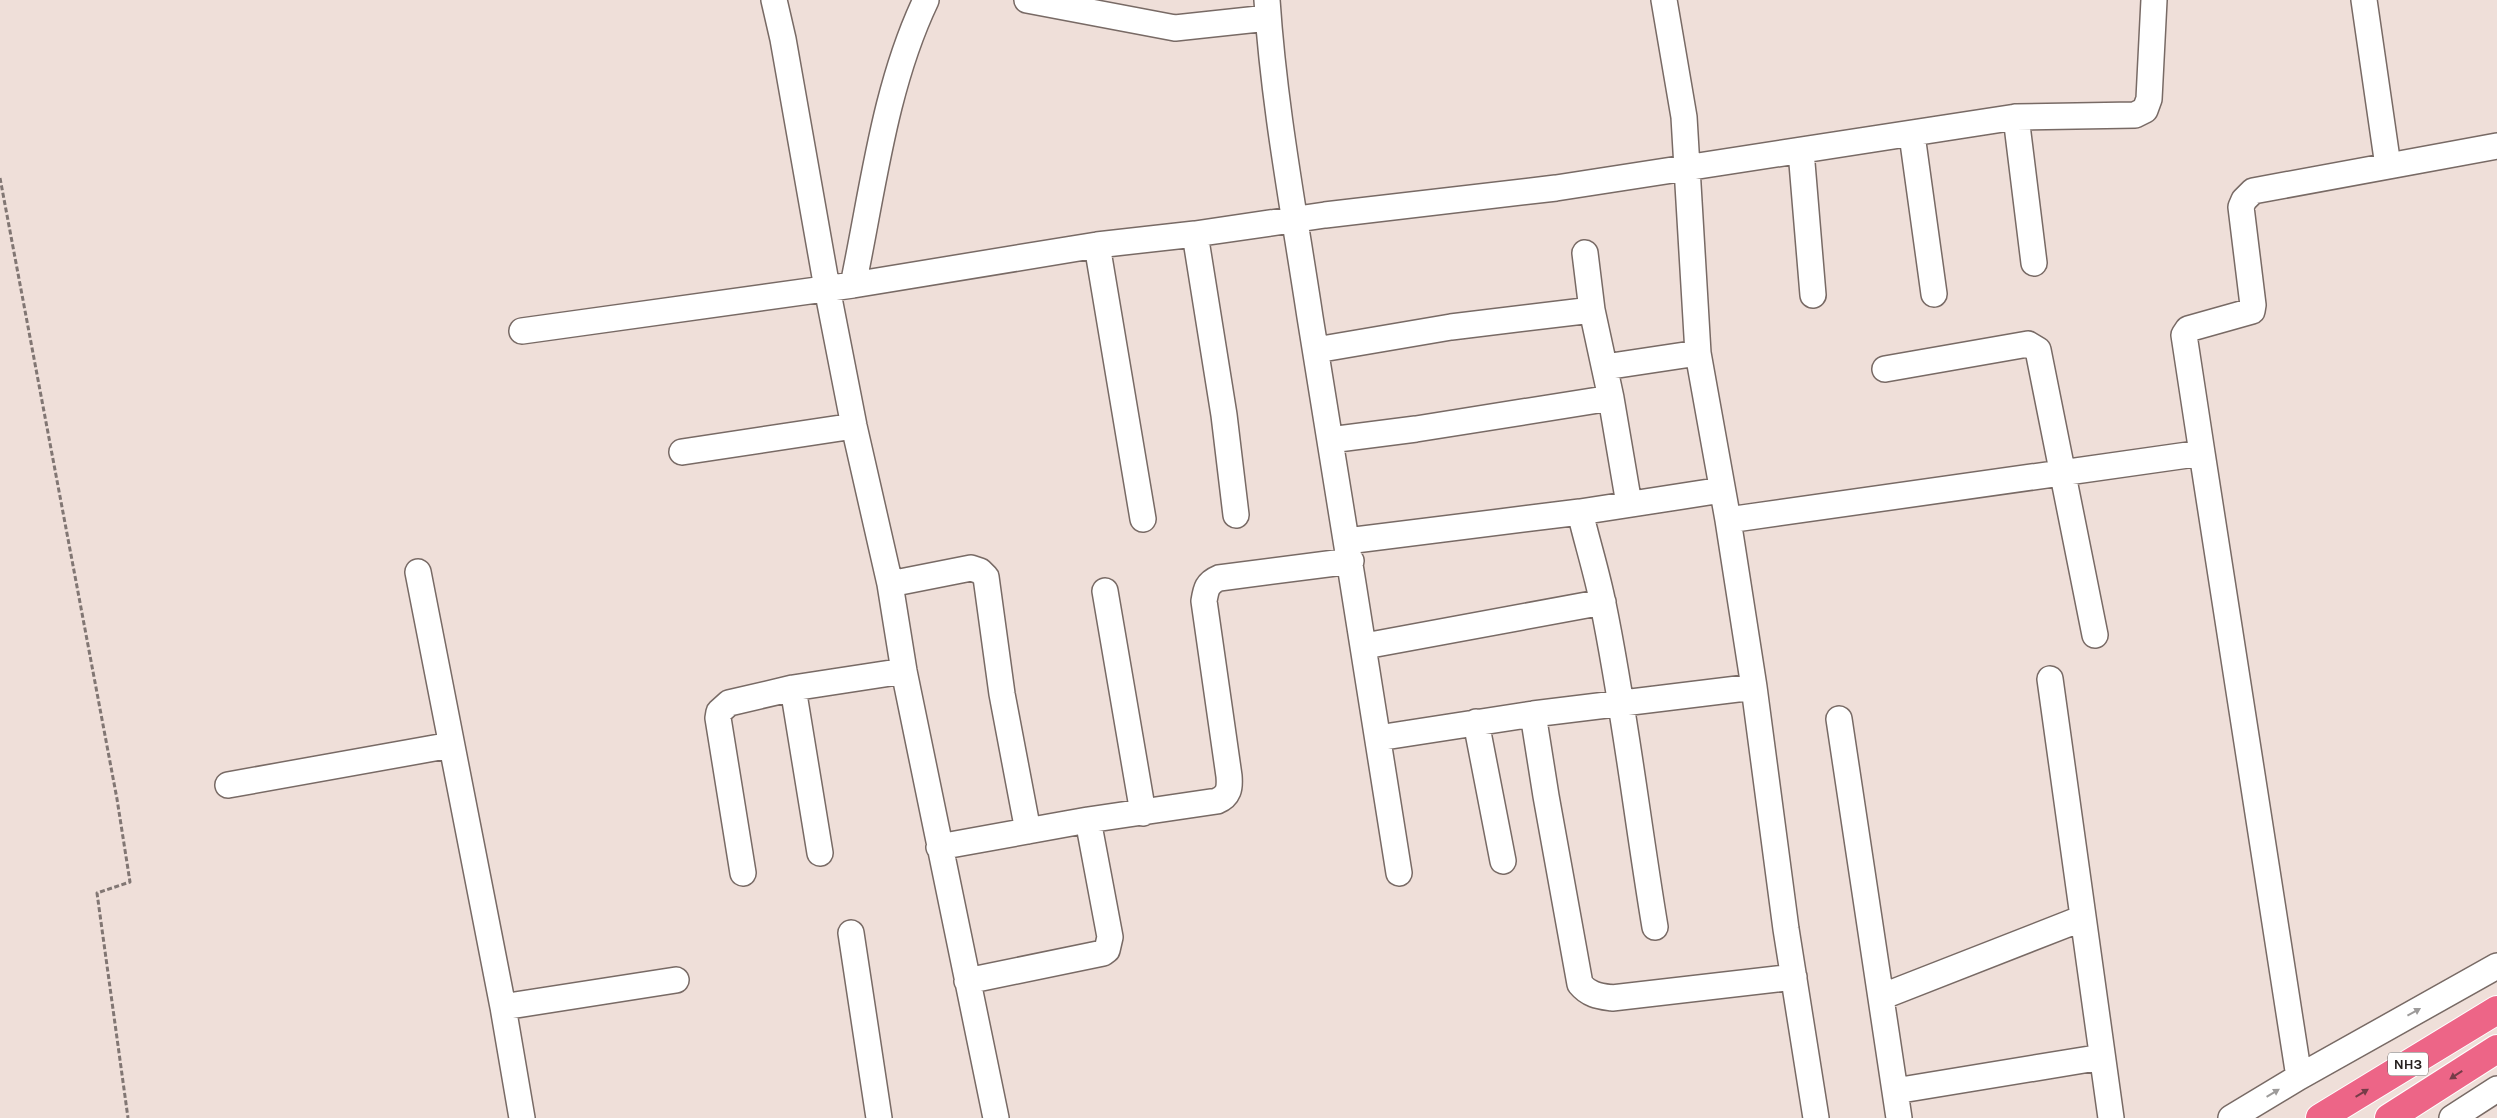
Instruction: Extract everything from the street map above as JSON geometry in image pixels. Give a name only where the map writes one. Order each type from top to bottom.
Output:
[{"type":"highway","name":"NH3","points":[[2320,1118],[2497,1010]]},
{"type":"highway","name":"NH3","points":[[2389,1118],[2497,1049]]},
{"type":"street","points":[[774,0],[785,48],[827,288],[854,426],[890,584],[904,671],[996,1118]]},
{"type":"street","points":[[853,285],[898,71],[926,0]]},
{"type":"street","points":[[1027,0],[1175,28],[1268,9],[1276,108],[1349,551],[1398,874]]},
{"type":"street","points":[[1664,0],[1684,117],[1698,353],[1728,520],[1754,688],[1794,977],[1816,1118]]},
{"type":"street","points":[[522,330],[853,285],[1097,245],[1196,234],[1325,215],[1556,188],[1912,135],[2016,117],[2135,114],[2142,112],[2149,99],[2154,0]]},
{"type":"street","points":[[2364,0],[2388,166]]},
{"type":"street","points":[[2016,117],[2034,263]]},
{"type":"street","points":[[1912,135],[1934,294]]},
{"type":"street","points":[[2299,1077],[2184,335],[2188,329],[2250,314],[2254,308],[2242,207],[2244,200],[2254,192],[2497,146]]},
{"type":"street","points":[[1801,151],[1813,295]]},
{"type":"street","points":[[1196,234],[1224,415],[1236,515]]},
{"type":"street","points":[[1097,245],[1143,519]]},
{"type":"street","points":[[1584,253],[1592,310],[1605,367],[1629,504]]},
{"type":"street","points":[[1316,350],[1451,327],[1592,310]]},
{"type":"street","points":[[1885,370],[2028,344],[2035,346],[2041,359],[2061,473],[2095,635]]},
{"type":"street","points":[[1605,367],[1698,353]]},
{"type":"street","points":[[1330,440],[1610,398]]},
{"type":"street","points":[[682,452],[854,426]]},
{"type":"street","points":[[1728,520],[2202,453]]},
{"type":"street","points":[[939,847],[1088,820],[1217,801],[1225,798],[1230,776],[1204,601],[1206,588],[1211,582],[1219,578],[1349,551],[1722,490]]},
{"type":"street","points":[[1580,512],[1602,602],[1621,704],[1636,813],[1655,927]]},
{"type":"street","points":[[890,584],[971,568],[980,571],[986,577],[1002,694],[1028,831]]},
{"type":"street","points":[[418,572],[503,1007],[522,1118]]},
{"type":"street","points":[[1105,591],[1144,813]]},
{"type":"street","points":[[1364,646],[1602,602]]},
{"type":"street","points":[[743,873],[718,718],[719,712],[729,703],[793,688],[904,671]]},
{"type":"street","points":[[2050,679],[2111,1118]]},
{"type":"street","points":[[793,688],[820,853]]},
{"type":"street","points":[[1378,738],[1533,714],[1754,688]]},
{"type":"street","points":[[1533,714],[1580,984],[1584,989],[1596,996],[1612,998],[1794,977]]},
{"type":"street","points":[[1839,719],[1899,1118]]},
{"type":"street","points":[[1476,722],[1503,861]]},
{"type":"street","points":[[228,785],[451,744]]},
{"type":"street","points":[[967,981],[1103,953],[1107,950],[1110,937],[1088,820]]},
{"type":"street","points":[[1881,997],[2083,918]]},
{"type":"street","points":[[851,933],[879,1118]]},
{"type":"street","points":[[2231,1118],[2299,1077],[2497,966]]},
{"type":"street","points":[[503,1007],[676,980]]},
{"type":"street","points":[[1895,1091],[2102,1057]]},
{"type":"street","points":[[2452,1118],[2497,1089]]},
{"type":"path","points":[[0,178],[117,799],[130,882],[97,893],[128,1118]]}]
